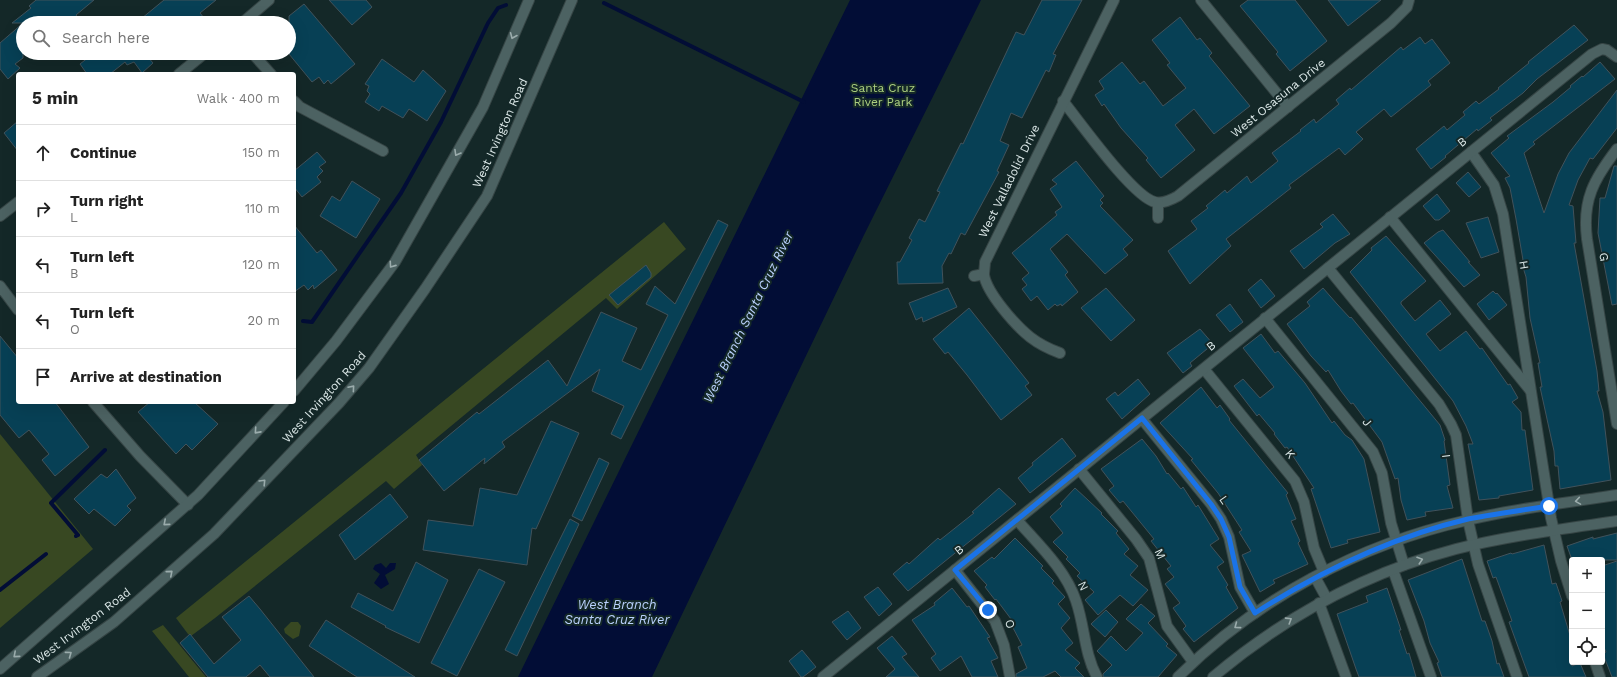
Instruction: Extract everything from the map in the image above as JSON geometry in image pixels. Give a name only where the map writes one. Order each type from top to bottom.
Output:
[{"type":"street","points":[[250,16],[269,0]]},
{"type":"street","points":[[296,389],[336,341],[395,262],[483,107],[529,0]]},
{"type":"street","name":"West Irvington Road","points":[[37,677],[114,622],[214,534],[339,403],[369,368],[425,289],[487,196],[572,0]]},
{"type":"street","name":"West Valladolid Drive","points":[[1060,352],[1040,344],[1021,328],[993,295],[979,275],[1063,101],[1114,0]]},
{"type":"street","points":[[1201,0],[1288,107]]},
{"type":"street","name":"West Osasuna Drive","points":[[1156,203],[1170,200],[1178,196],[1400,16],[1407,7],[1409,0]]},
{"type":"street","name":"B","points":[[823,677],[1597,50],[1607,50],[1617,57]]},
{"type":"street","points":[[181,72],[196,60]]},
{"type":"street","points":[[258,60],[269,72]]},
{"type":"street","points":[[1063,101],[1131,187],[1146,199],[1156,203],[1158,218]]},
{"type":"street","points":[[296,103],[300,107],[383,151]]},
{"type":"street","name":"G","points":[[1617,149],[1593,186],[1589,197],[1586,218],[1617,424]]},
{"type":"street","name":"H","points":[[1471,152],[1489,176],[1500,204],[1549,506],[1554,531],[1571,593]]},
{"type":"street","points":[[0,216],[16,204]]},
{"type":"street","name":"H","points":[[1390,218],[1530,390]]},
{"type":"street","name":"I","points":[[1328,268],[1438,404],[1451,424],[1459,448],[1468,520],[1478,564],[1516,677]]},
{"type":"street","points":[[0,286],[16,307]]},
{"type":"street","name":"J","points":[[1265,318],[1373,452],[1382,473],[1388,510],[1404,566]]},
{"type":"street","name":"K","points":[[1204,368],[1294,481],[1304,502],[1320,575],[1323,601]]},
{"type":"street","points":[[95,404],[140,456],[188,505]]},
{"type":"street","name":"West Irvington Road","points":[[0,669],[188,505],[282,404]]},
{"type":"street","name":"L","points":[[1142,418],[1211,504],[1221,519],[1232,546],[1240,587],[1255,613]]},
{"type":"street","name":"M","points":[[1079,469],[1136,539],[1149,558],[1167,626],[1193,662]]},
{"type":"street","points":[[1178,677],[1193,662],[1255,613],[1320,575],[1396,542],[1468,520],[1617,495]]},
{"type":"street","name":"N","points":[[1017,520],[1072,589],[1079,611],[1088,657],[1097,677]]},
{"type":"street","points":[[1213,677],[1274,630],[1323,601],[1393,570],[1474,545],[1617,521]]},
{"type":"street","name":"O","points":[[955,570],[995,621],[1004,645],[1010,677]]},
{"type":"street","points":[[1393,570],[1431,677]]},
{"type":"street","points":[[1323,601],[1346,677]]},
{"type":"street","points":[[1596,665],[1600,677]]},
{"type":"green space","points":[[664,222],[686,249],[617,309],[606,298],[416,455],[422,465],[394,489],[386,481],[215,618],[191,636],[188,634],[176,618]]},
{"type":"green space","points":[[0,434],[93,549],[0,628]]},
{"type":"green space","points":[[291,622],[298,622],[301,626],[299,636],[293,639],[285,633],[284,629]]},
{"type":"green space","points":[[163,625],[206,677],[189,677],[152,631]]},
{"type":"water","name":"West Branch Santa Cruz River","points":[[850,0],[981,0],[863,237],[652,677],[518,677]]},
{"type":"water","points":[[381,563],[386,568],[390,563],[396,563],[395,569],[385,575],[389,584],[381,589],[374,583],[380,574],[373,569],[375,565]]},
{"type":"building","points":[[36,0],[94,0],[76,15],[77,16],[21,16],[31,8],[29,6]]},
{"type":"building","points":[[164,0],[216,0],[200,13],[202,16],[145,16]]},
{"type":"building","points":[[329,0],[366,0],[372,7],[352,25]]},
{"type":"building","points":[[1042,0],[1082,0],[1053,54],[1056,55],[1049,72],[1046,70],[1022,118],[1011,113],[1000,141],[1009,145],[997,171],[999,172],[965,235],[961,233],[951,254],[949,253],[942,266],[943,283],[898,284],[897,262],[900,262],[912,240],[909,238],[919,219],[925,222],[940,192],[937,191],[961,143],[963,144],[1016,32],[1024,35]]},
{"type":"building","points":[[1248,0],[1295,0],[1327,41],[1290,71],[1276,54],[1278,52],[1240,6]]},
{"type":"building","points":[[1328,0],[1381,0],[1348,26]]},
{"type":"building","points":[[304,4],[355,64],[331,84],[328,80],[324,84],[319,77],[312,82],[294,60],[296,60],[296,16],[289,16]]},
{"type":"building","points":[[1180,17],[1197,40],[1200,38],[1212,53],[1209,56],[1250,106],[1214,134],[1194,109],[1175,125],[1195,150],[1161,178],[1146,160],[1148,158],[1121,128],[1104,104],[1102,106],[1095,95],[1104,89],[1099,81],[1122,62],[1140,84],[1144,81],[1163,106],[1186,88],[1167,65],[1170,63],[1152,40]]},
{"type":"building","points":[[1574,25],[1588,40],[1537,79],[1523,93],[1490,118],[1492,120],[1478,131],[1477,129],[1431,169],[1416,149],[1444,126],[1447,130],[1465,115],[1463,112],[1476,101],[1479,104],[1499,89],[1498,88],[1529,63],[1528,62]]},
{"type":"building","points":[[16,29],[16,60],[20,60],[15,64],[20,68],[8,79],[0,69],[0,43]]},
{"type":"building","points":[[1420,37],[1425,44],[1432,39],[1450,63],[1428,81],[1431,85],[1391,117],[1384,109],[1356,132],[1363,139],[1345,155],[1339,148],[1289,185],[1291,188],[1226,239],[1231,246],[1190,284],[1168,251],[1197,229],[1191,221],[1208,208],[1206,206],[1225,190],[1227,193],[1247,176],[1251,183],[1278,161],[1272,153],[1314,119],[1316,123],[1339,104],[1336,100],[1350,88],[1351,90],[1401,47],[1403,50]]},
{"type":"building","points":[[382,59],[414,82],[423,70],[446,91],[427,121],[409,109],[403,118],[382,106],[379,111],[365,102],[370,94],[367,91],[369,86],[365,84]]},
{"type":"building","points":[[85,60],[150,60],[153,63],[143,72],[141,72],[134,62],[127,65],[125,62],[112,72],[86,72],[80,64]]},
{"type":"building","points":[[1600,62],[1615,79],[1533,142],[1535,144],[1524,153],[1544,213],[1558,174],[1569,153],[1617,90],[1617,128],[1593,159],[1590,158],[1578,180],[1569,205],[1573,206],[1576,243],[1574,243],[1597,371],[1599,391],[1597,391],[1603,412],[1611,480],[1560,489],[1558,466],[1555,466],[1554,451],[1540,387],[1542,387],[1538,363],[1540,363],[1530,318],[1526,277],[1521,261],[1523,260],[1516,219],[1510,188],[1505,178],[1510,176],[1491,153],[1509,138],[1507,136],[1553,102]]},
{"type":"building","points":[[16,123],[16,148],[4,133]]},
{"type":"building","points":[[317,152],[326,162],[319,167],[323,171],[317,177],[321,182],[302,197],[296,190],[296,169]]},
{"type":"building","points":[[1076,161],[1104,196],[1100,200],[1103,203],[1100,206],[1133,240],[1123,249],[1128,255],[1105,274],[1067,234],[1050,249],[1068,272],[1065,275],[1078,292],[1062,306],[1061,304],[1057,306],[1055,304],[1048,310],[1037,296],[1031,301],[1022,289],[1027,285],[1022,279],[1029,273],[1012,253],[1057,215],[1055,212],[1062,207],[1050,189],[1057,184],[1052,180]]},
{"type":"building","points":[[1614,166],[1617,166],[1617,304],[1612,305],[1598,233],[1600,198],[1605,198]]},
{"type":"building","points":[[1468,172],[1481,187],[1469,197],[1456,183]]},
{"type":"building","points":[[352,181],[380,199],[356,238],[320,216],[332,196],[340,201]]},
{"type":"building","points":[[1437,194],[1450,211],[1439,220],[1435,220],[1423,206]]},
{"type":"building","points":[[1333,214],[1350,234],[1335,243],[1304,269],[1290,251],[1323,227],[1320,224]]},
{"type":"building","points":[[1488,217],[1499,252],[1481,258],[1466,223]]},
{"type":"building","points":[[718,220],[728,225],[621,439],[611,434],[624,406],[592,391],[600,369],[502,442],[505,447],[484,464],[485,458],[444,491],[419,460],[477,412],[479,414],[548,360],[567,386],[601,312],[637,328],[622,361],[641,370],[668,315],[646,304],[655,286],[675,304]]},
{"type":"building","points":[[296,227],[317,253],[321,250],[337,270],[314,289],[313,285],[308,290],[304,285],[296,291]]},
{"type":"building","points":[[1443,230],[1480,275],[1464,287],[1424,243]]},
{"type":"building","points":[[1386,236],[1426,281],[1401,302],[1415,321],[1440,300],[1451,314],[1426,334],[1440,351],[1466,331],[1480,349],[1482,348],[1508,385],[1510,384],[1518,398],[1512,402],[1521,412],[1522,430],[1525,430],[1533,490],[1499,496],[1499,498],[1479,500],[1468,444],[1473,444],[1466,426],[1453,401],[1350,272],[1372,250],[1371,248]]},
{"type":"building","points":[[646,265],[651,273],[651,277],[618,305],[609,295]]},
{"type":"building","points":[[1261,279],[1275,296],[1261,308],[1248,290]]},
{"type":"building","points":[[948,288],[957,307],[923,322],[922,317],[916,320],[909,303]]},
{"type":"building","points":[[1106,288],[1135,320],[1111,341],[1081,308]]},
{"type":"building","points":[[1323,288],[1350,318],[1351,317],[1440,425],[1445,440],[1450,485],[1447,486],[1453,508],[1425,512],[1426,516],[1407,520],[1401,500],[1398,478],[1395,479],[1382,442],[1353,403],[1351,404],[1341,391],[1328,370],[1326,372],[1311,356],[1287,324],[1310,306],[1307,302]]},
{"type":"building","points":[[1493,291],[1496,294],[1497,293],[1507,305],[1489,320],[1477,304]]},
{"type":"building","points":[[1230,304],[1243,322],[1230,332],[1216,315]]},
{"type":"building","points":[[969,308],[1029,383],[1025,386],[1032,395],[1001,420],[948,352],[945,354],[933,339]]},
{"type":"building","points":[[1200,329],[1213,344],[1190,363],[1192,366],[1183,373],[1167,353]]},
{"type":"building","points":[[1261,334],[1275,353],[1278,351],[1305,383],[1332,423],[1334,421],[1345,435],[1352,440],[1364,459],[1380,532],[1347,540],[1348,543],[1331,548],[1311,489],[1314,488],[1287,447],[1285,448],[1259,414],[1257,416],[1234,386],[1243,379],[1260,398],[1274,387],[1243,348]]},
{"type":"building","points":[[0,336],[16,356],[16,404],[57,404],[89,447],[55,476],[42,460],[49,454],[29,430],[19,438],[0,415]]},
{"type":"building","points":[[1138,379],[1150,394],[1122,419],[1106,399],[1115,392],[1118,396]]},
{"type":"building","points":[[1201,387],[1217,408],[1220,405],[1230,419],[1229,420],[1288,493],[1286,495],[1296,519],[1291,521],[1300,541],[1298,543],[1308,564],[1273,580],[1275,583],[1260,592],[1242,555],[1251,551],[1239,532],[1242,530],[1218,493],[1191,460],[1193,459],[1160,423]]},
{"type":"building","points":[[148,404],[196,404],[218,424],[192,450],[186,444],[176,454],[138,412]]},
{"type":"building","points":[[551,421],[579,433],[536,529],[532,528],[527,565],[423,550],[428,520],[473,526],[480,488],[517,495]]},
{"type":"building","points":[[1062,438],[1076,456],[1030,493],[1018,478],[1033,465],[1032,463]]},
{"type":"building","points":[[1142,439],[1156,456],[1167,474],[1168,473],[1181,489],[1183,487],[1196,507],[1198,505],[1219,539],[1210,545],[1224,562],[1217,567],[1228,585],[1226,587],[1238,608],[1194,642],[1183,629],[1186,626],[1173,608],[1180,603],[1165,584],[1174,577],[1167,569],[1171,566],[1151,541],[1154,539],[1123,501],[1120,503],[1109,490],[1114,486],[1101,469]]},
{"type":"building","points":[[599,458],[609,463],[582,521],[572,516]]},
{"type":"building","points":[[116,469],[136,498],[127,506],[131,510],[115,526],[94,509],[89,514],[74,499],[101,474],[107,478]]},
{"type":"building","points":[[999,488],[1016,504],[908,591],[893,574],[907,562],[909,564],[938,538],[940,540],[974,513],[972,512]]},
{"type":"building","points":[[1075,488],[1102,513],[1101,514],[1118,531],[1116,533],[1129,549],[1124,554],[1138,566],[1130,575],[1148,590],[1133,606],[1120,595],[1098,615],[1085,600],[1094,592],[1077,576],[1080,573],[1066,559],[1068,557],[1053,542],[1063,533],[1050,517],[1062,506],[1060,504]]},
{"type":"building","points":[[390,494],[408,517],[355,560],[339,535]]},
{"type":"building","points":[[570,519],[579,524],[517,656],[505,650]]},
{"type":"building","points":[[1617,533],[1617,560],[1605,560],[1605,557],[1571,557],[1567,546],[1593,537],[1593,539]]},
{"type":"building","points":[[1015,538],[1043,566],[1041,568],[1054,581],[1052,583],[1065,597],[1058,604],[1070,618],[1061,628],[1073,643],[1065,650],[1080,663],[1075,668],[1084,677],[1061,677],[1055,671],[1043,677],[1016,677],[1016,674],[1027,668],[1018,647],[1022,645],[1011,624],[1014,623],[985,587],[987,585],[974,571],[992,557],[994,559]]},
{"type":"building","points":[[1544,545],[1552,584],[1556,583],[1569,632],[1569,665],[1581,665],[1586,677],[1529,677],[1509,622],[1512,621],[1496,577],[1493,578],[1487,561],[1511,553],[1512,554]]},
{"type":"building","points":[[1462,559],[1482,621],[1485,621],[1492,641],[1497,664],[1499,663],[1504,677],[1442,677],[1437,663],[1439,662],[1430,643],[1424,621],[1408,580]]},
{"type":"building","points":[[1617,561],[1617,677],[1612,677],[1605,659],[1605,565]]},
{"type":"building","points":[[416,562],[448,580],[419,643],[385,627],[386,626],[351,607],[358,593],[393,611]]},
{"type":"building","points":[[479,569],[505,582],[457,676],[431,663]]},
{"type":"building","points":[[878,587],[892,604],[879,616],[864,597]]},
{"type":"building","points":[[952,588],[967,607],[969,606],[990,637],[987,638],[998,658],[991,661],[998,677],[972,677],[961,656],[940,671],[931,658],[936,654],[912,620],[935,605],[934,603]]},
{"type":"building","points":[[1387,588],[1401,630],[1399,630],[1407,654],[1409,653],[1416,677],[1359,677],[1337,614],[1368,602],[1366,596]]},
{"type":"building","points":[[249,596],[314,677],[270,677],[260,665],[246,677],[208,677],[180,643],[190,634],[214,664],[241,640],[222,617]]},
{"type":"building","points":[[1141,604],[1155,616],[1148,623],[1168,644],[1166,646],[1177,655],[1158,677],[1103,677],[1103,674],[1112,665],[1097,651],[1111,636],[1126,651],[1143,633],[1126,619]]},
{"type":"building","points":[[1106,610],[1118,622],[1105,637],[1091,624]]},
{"type":"building","points":[[848,611],[861,628],[847,640],[832,622]]},
{"type":"building","points":[[326,620],[415,677],[357,677],[309,646]]},
{"type":"building","points":[[892,636],[907,654],[902,657],[919,677],[886,677],[895,669],[877,648]]},
{"type":"building","points":[[802,650],[816,667],[801,677],[789,661]]},
{"type":"waterway","points":[[604,3],[804,102]]},
{"type":"waterway","points":[[303,321],[312,322],[401,193],[441,122],[488,23],[498,8],[506,5]]},
{"type":"waterway","points":[[76,536],[78,535],[51,503],[105,450]]},
{"type":"waterway","points":[[0,590],[46,554]]},
{"type":"route","points":[[988,610],[955,570],[1142,418],[1211,504],[1221,519],[1232,546],[1237,579],[1244,596],[1255,613],[1324,572],[1410,536],[1449,524],[1485,516],[1549,506]]},
{"type":"park label","name":"Santa Cruz River Park","points":[[883,95]]}]
